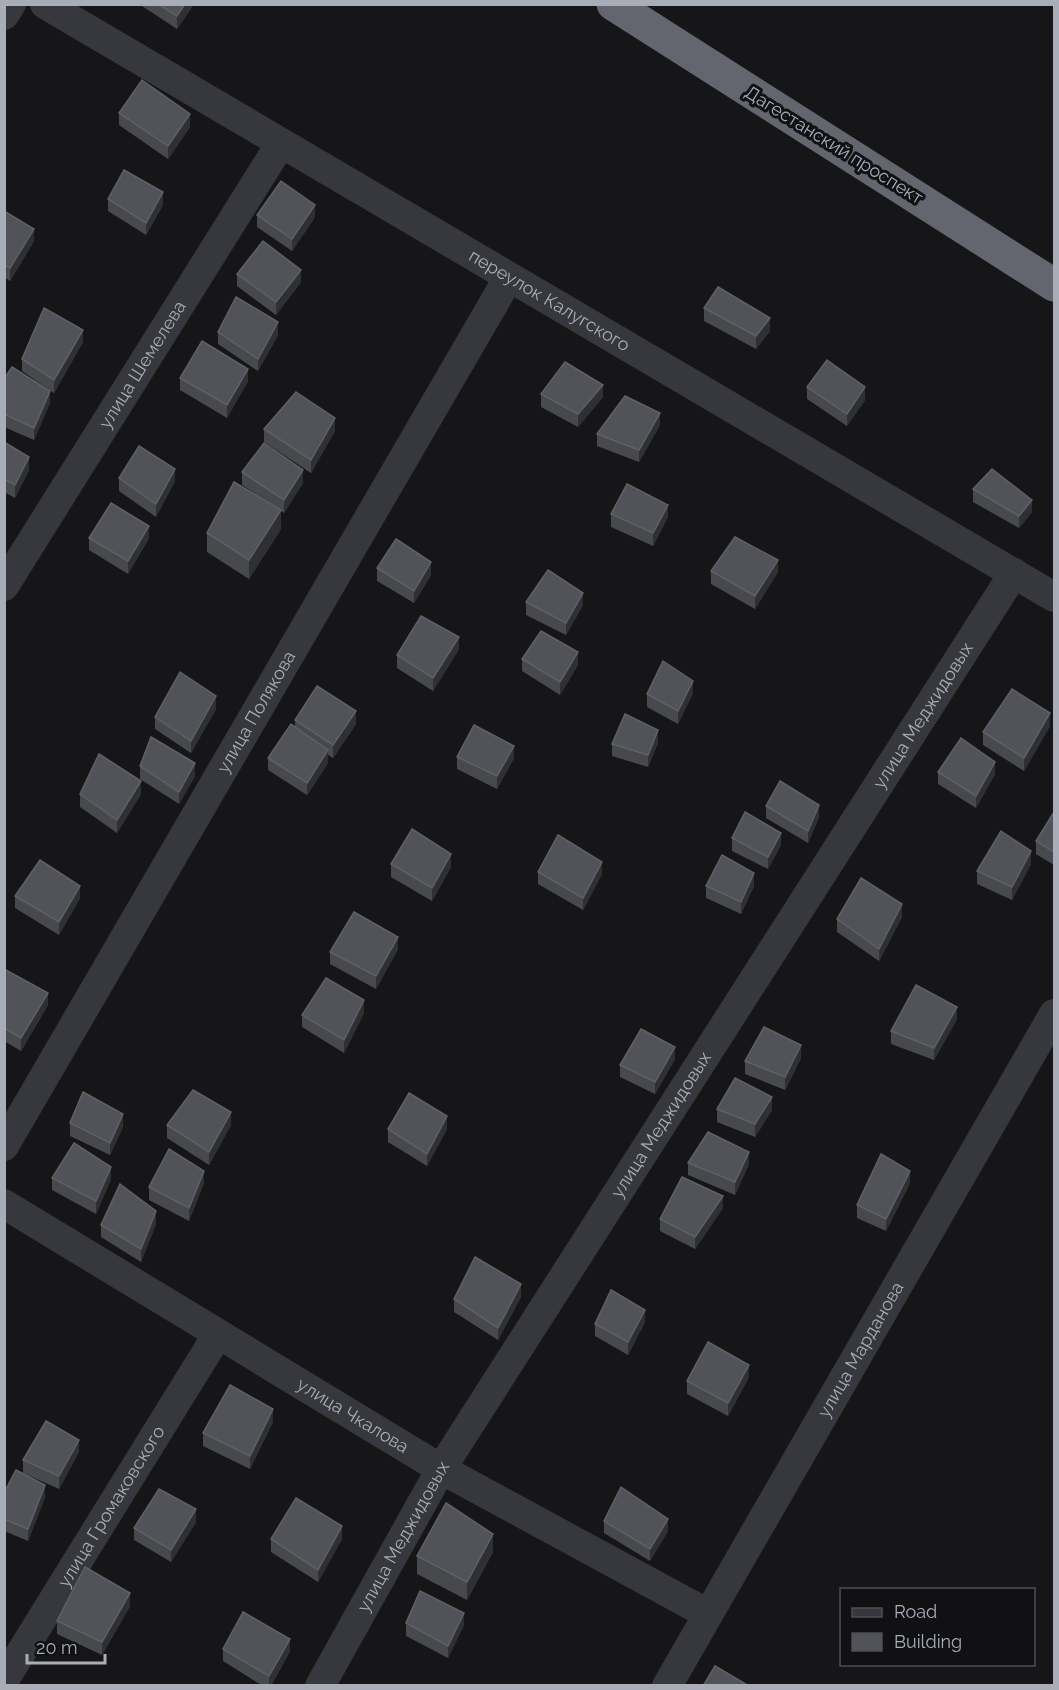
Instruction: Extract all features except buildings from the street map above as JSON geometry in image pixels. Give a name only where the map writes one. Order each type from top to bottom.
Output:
[{"type":"highway","name":"Дагестанский проспект","points":[[613,4],[1054,285]]},
{"type":"street","points":[[4,15],[11,4]]},
{"type":"street","name":"переулок Калугского","points":[[45,4],[1054,597]]},
{"type":"street","name":"улица Шемелева","points":[[4,586],[281,143]]},
{"type":"street","name":"улица Полякова","points":[[4,1146],[509,277]]},
{"type":"street","name":"улица Меджидовых","points":[[320,1686],[441,1469],[1014,573]]},
{"type":"street","name":"улица Марданова","points":[[666,1686],[1054,1014]]},
{"type":"street","name":"улица Чкалова","points":[[4,1204],[441,1469],[708,1614]]},
{"type":"street","name":"улица Громаковского","points":[[4,1680],[218,1334]]}]
